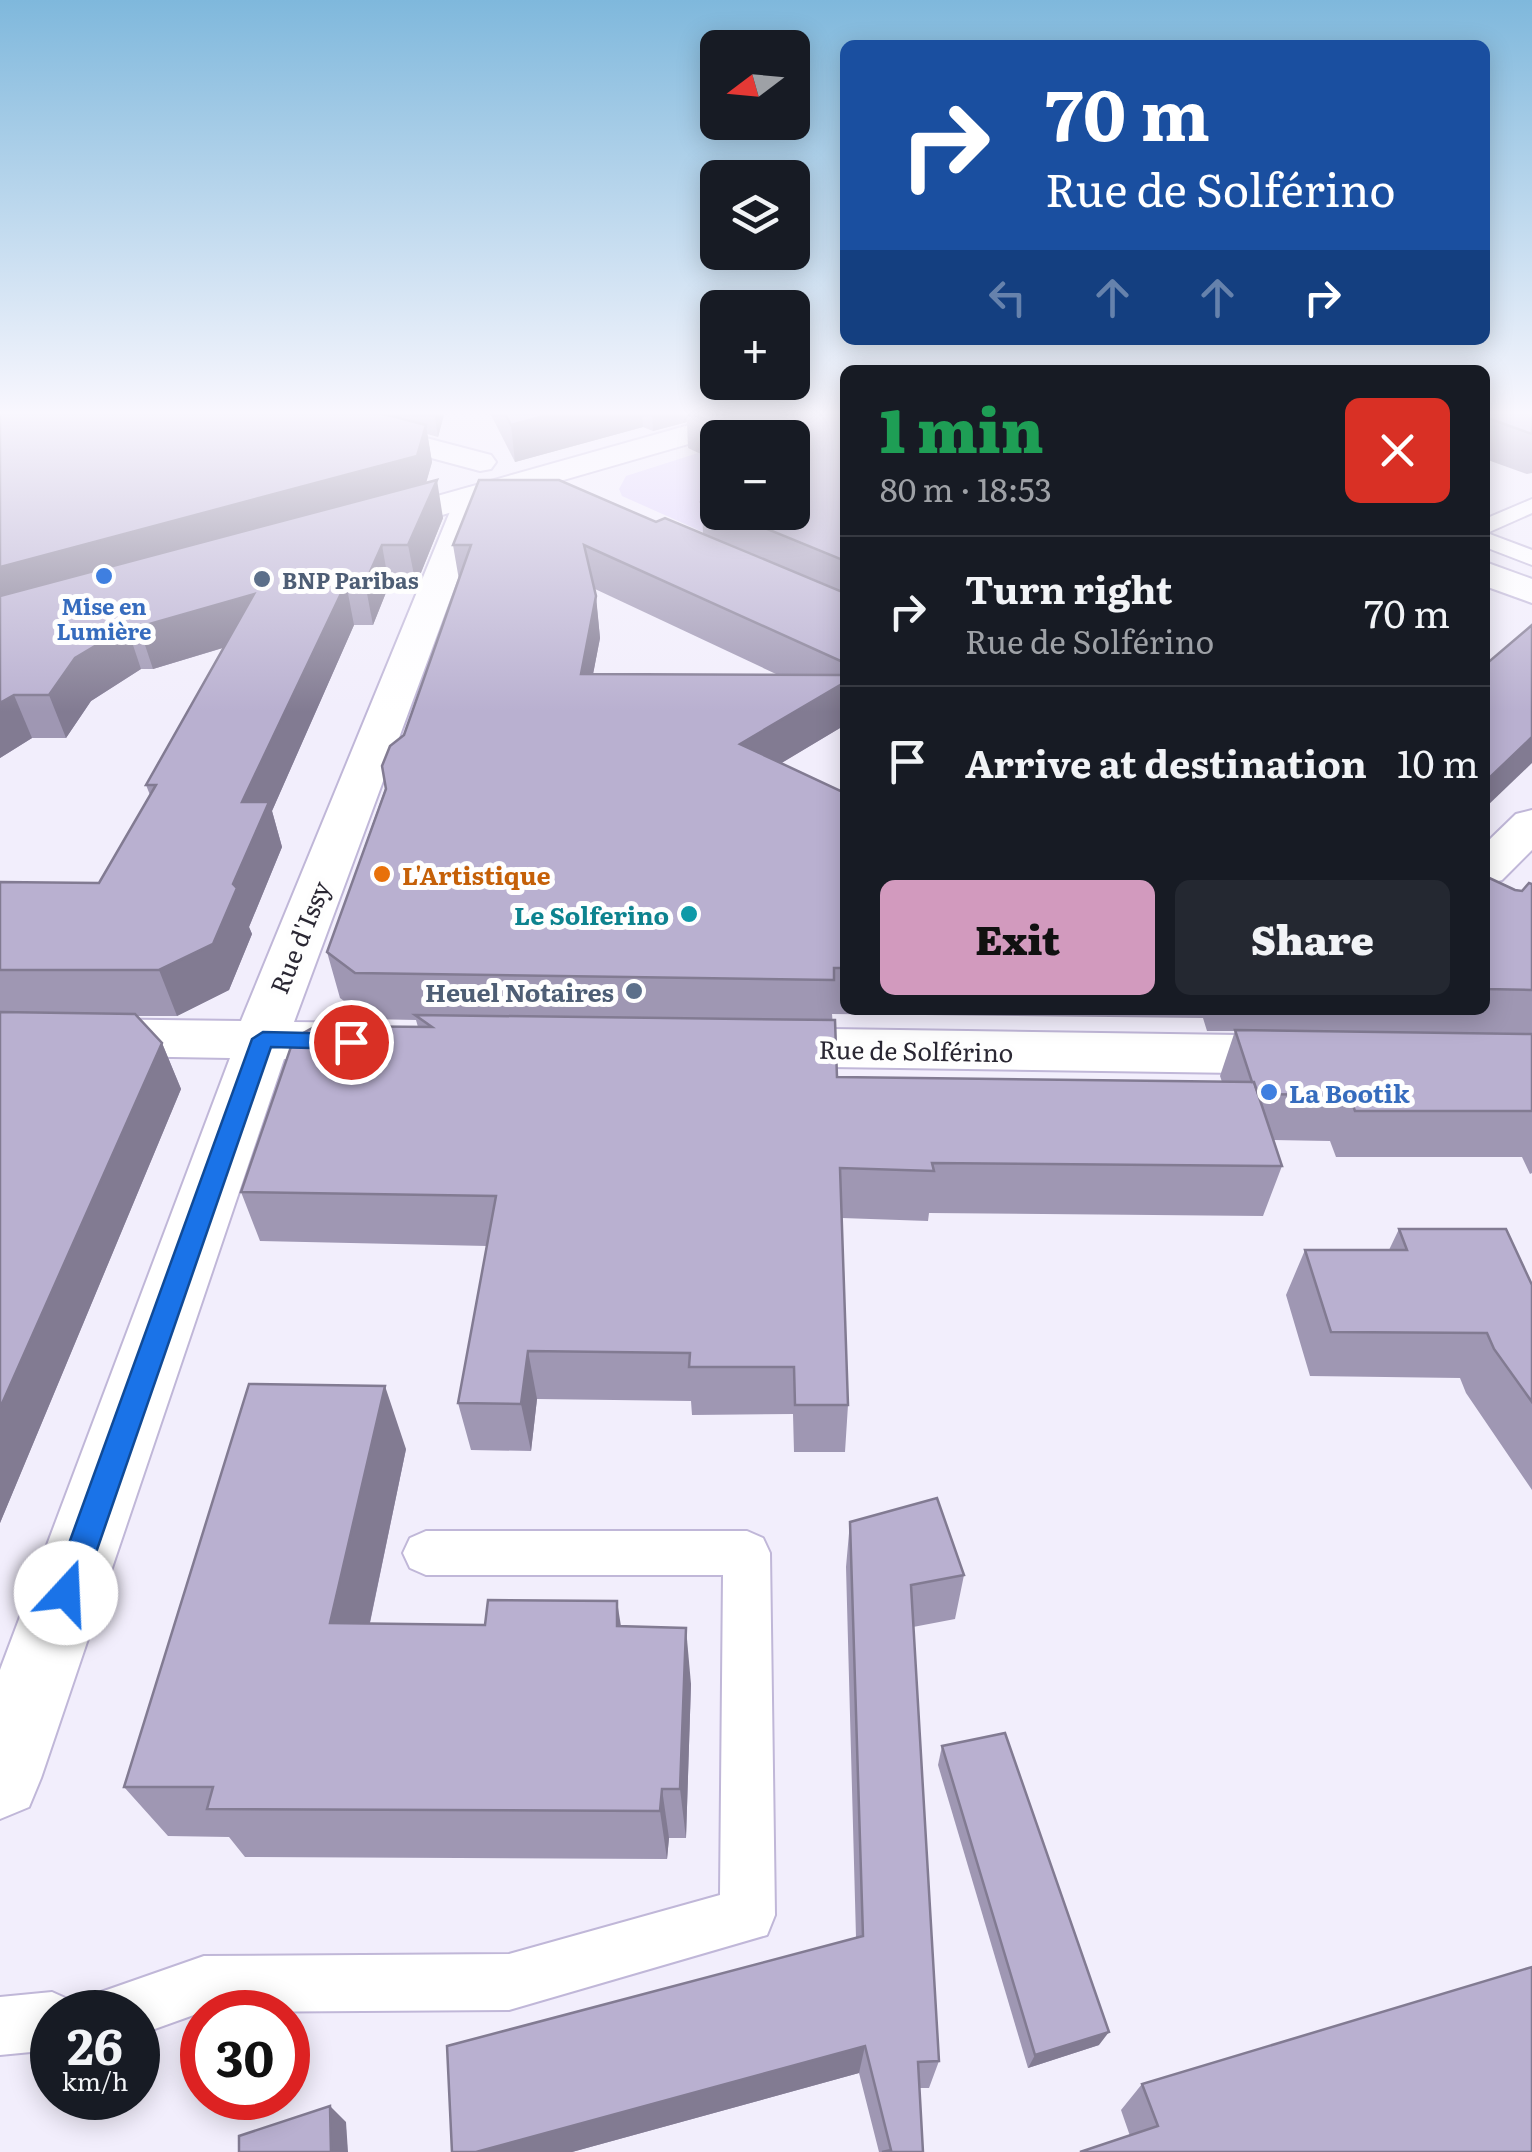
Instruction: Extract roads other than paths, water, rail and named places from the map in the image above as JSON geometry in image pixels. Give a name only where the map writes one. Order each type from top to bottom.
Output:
[{"type":"street","points":[[346,532],[396,511]]},
{"type":"street","name":"Rue d'Issy","points":[[0,1778],[271,1010],[474,511]]},
{"type":"street","points":[[1490,575],[1532,592]]},
{"type":"street","points":[[1490,891],[1532,824]]},
{"type":"street","points":[[0,1036],[410,1042]]},
{"type":"street","name":"Rue de Solférino","points":[[705,1047],[1355,1056]]},
{"type":"lane","points":[[1490,526],[1519,511]]},
{"type":"lane","points":[[1490,542],[1532,558]]},
{"type":"lane","points":[[160,1999],[204,1985],[509,1982],[747,1914],[746,1554],[426,1554]]},
{"type":"lane","points":[[0,2026],[30,2023]]},
{"type":"place","name":"Mise en Lumière","points":[[104,576]]},
{"type":"place","name":"BNP Paribas","points":[[262,579]]},
{"type":"place","name":"L'Artistique","points":[[382,874]]},
{"type":"place","name":"Le Solferino","points":[[689,914]]},
{"type":"place","name":"Heuel Notaires","points":[[634,991]]},
{"type":"place","name":"La Bootik","points":[[1269,1092]]}]
